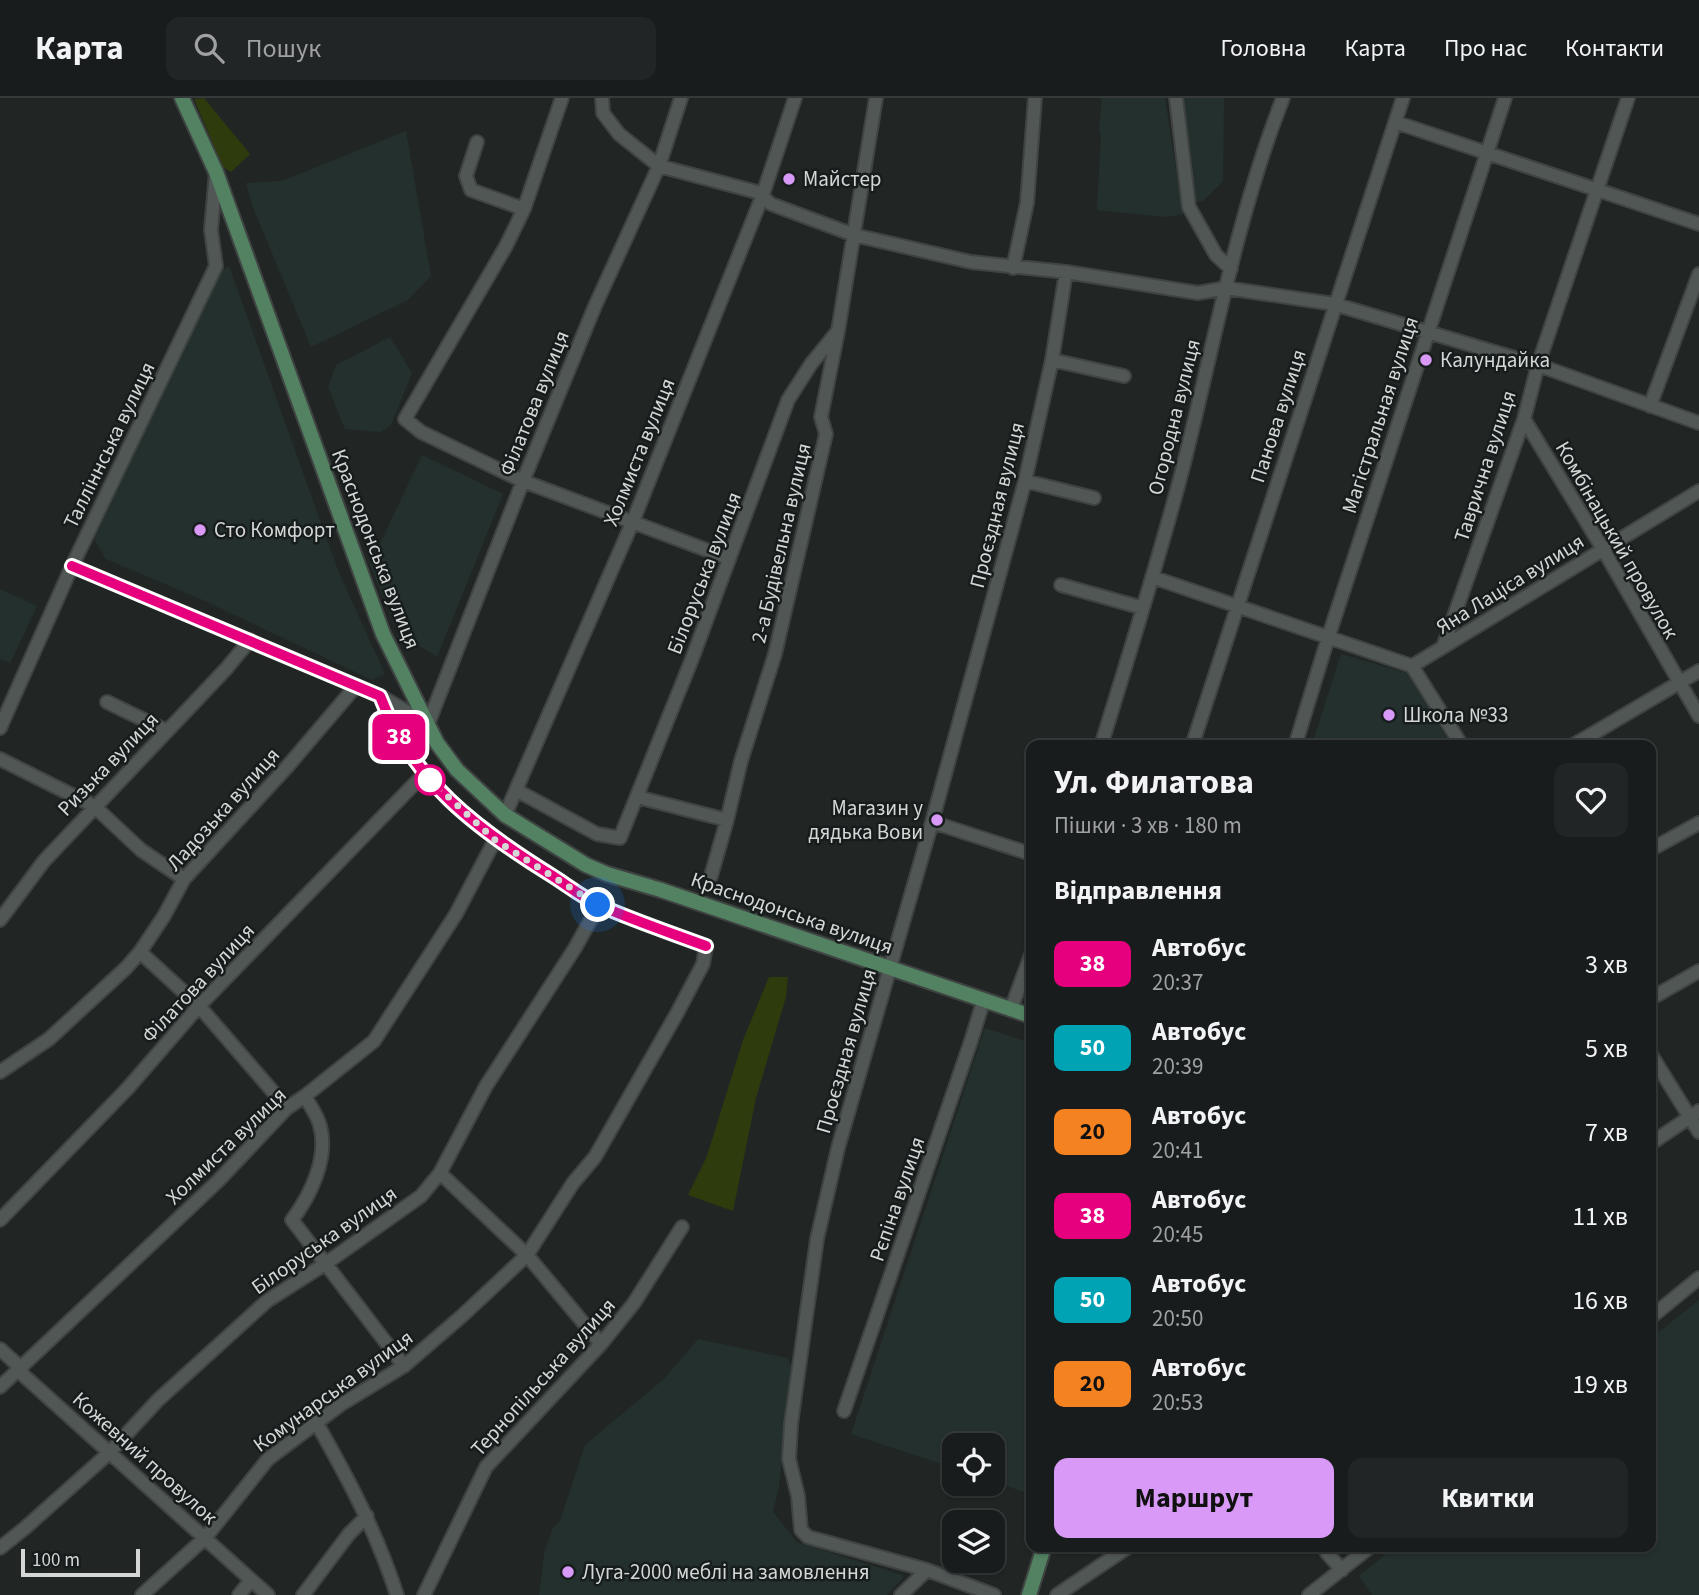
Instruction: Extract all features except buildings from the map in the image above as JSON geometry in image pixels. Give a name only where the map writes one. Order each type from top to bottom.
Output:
[{"type":"main road","name":"Краснодонська вулиця","points":[[182,98],[216,172],[383,634],[437,743],[457,770],[505,815],[586,865],[1026,1014]]},
{"type":"main road","points":[[1028,1595],[1042,1552]]},
{"type":"street","points":[[562,98],[524,209],[506,246],[405,419],[422,432],[523,481],[729,558]]},
{"type":"street","points":[[602,98],[603,113],[619,134],[659,166],[757,192],[771,204],[854,235],[923,252],[1013,268],[1066,272],[1198,293],[1226,288],[1334,304],[1538,365],[1699,423]]},
{"type":"street","name":"Філатова вулиця","points":[[428,724],[595,306],[659,166],[681,98]]},
{"type":"street","name":"Холмиста вулиця","points":[[505,815],[633,521],[762,197],[796,98]]},
{"type":"street","name":"2-а Будівельна вулиця","points":[[711,876],[741,761],[775,654],[826,434],[821,417],[838,331],[876,98]]},
{"type":"street","points":[[1013,268],[1027,204],[1035,98]]},
{"type":"street","points":[[1176,98],[1189,207],[1216,255],[1231,269]]},
{"type":"street","name":"Огородна вулиця","points":[[1103,740],[1182,471],[1262,150],[1283,98]]},
{"type":"street","name":"Панова вулиця","points":[[1194,740],[1403,98]]},
{"type":"street","name":"Магістральная вулиця","points":[[1297,740],[1505,98]]},
{"type":"street","name":"Таврична вулиця","points":[[1443,647],[1524,419],[1538,365],[1628,98]]},
{"type":"street","points":[[1395,122],[1699,224]]},
{"type":"street","points":[[477,142],[466,176],[471,190],[524,209]]},
{"type":"street","name":"Талліннська вулиця","points":[[0,728],[72,566],[216,266],[211,230],[216,172]]},
{"type":"street","name":"Проєздная вулиця","points":[[927,1570],[808,1537],[801,1530],[798,1496],[789,1459],[791,1424],[817,1239],[838,1148],[932,822],[1025,481],[1052,360],[1066,272]]},
{"type":"street","points":[[1650,407],[1699,274]]},
{"type":"street","name":"Білоруська вулиця","points":[[516,790],[597,834],[620,838],[788,400],[838,331]]},
{"type":"street","points":[[1052,360],[1124,376]]},
{"type":"street","name":"Комбінацький провулок","points":[[1524,419],[1699,716]]},
{"type":"street","points":[[1025,481],[1094,498]]},
{"type":"street","name":"Яна Лаціса вулиця","points":[[1412,666],[1699,491]]},
{"type":"street","points":[[72,566],[380,696],[428,724]]},
{"type":"street","points":[[1152,577],[1412,666],[1458,740]]},
{"type":"street","points":[[1061,585],[1143,608]]},
{"type":"street","name":"Ризька вулиця","points":[[0,920],[44,860],[226,669],[250,640]]},
{"type":"street","points":[[1582,740],[1699,671]]},
{"type":"street","name":"Ладозька вулиця","points":[[0,1072],[48,1039],[103,990],[140,952],[184,879],[287,767],[356,686]]},
{"type":"street","points":[[380,696],[399,736],[424,774],[495,840],[598,905],[706,946],[703,964],[602,1145],[573,1182],[527,1255]]},
{"type":"street","points":[[107,702],[167,731]]},
{"type":"street","points":[[0,759],[94,806],[141,850],[184,879]]},
{"type":"street","name":"Філатова вулиця","points":[[0,1220],[128,1088],[198,1006],[424,774]]},
{"type":"street","points":[[637,797],[727,820]]},
{"type":"street","points":[[932,822],[1026,852]]},
{"type":"street","points":[[1656,847],[1699,823]]},
{"type":"street","name":"Холмиста вулиця","points":[[0,1387],[218,1181],[287,1108],[374,1041],[456,914],[495,840]]},
{"type":"street","name":"Білоруська вулиця","points":[[0,1548],[109,1453],[158,1400],[267,1301],[325,1264],[421,1196],[440,1173],[486,1086],[575,947],[598,905]]},
{"type":"street","points":[[140,952],[198,1006],[287,1108]]},
{"type":"street","points":[[1011,1009],[1026,968]]},
{"type":"street","points":[[1656,996],[1699,971]]},
{"type":"street","name":"Рєпіна вулиця","points":[[844,1411],[984,999]]},
{"type":"street","points":[[1656,1061],[1694,1114],[1699,1132]]},
{"type":"street","points":[[306,1096],[321,1132],[316,1177],[306,1202],[292,1220],[404,1366]]},
{"type":"street","points":[[1656,1140],[1694,1114]]},
{"type":"street","points":[[440,1173],[527,1255],[601,1343]]},
{"type":"street","name":"Тернопільська вулиця","points":[[424,1595],[486,1467],[601,1343],[634,1303],[682,1227]]},
{"type":"street","name":"Комунарська вулиця","points":[[142,1595],[205,1538],[268,1459],[316,1422],[404,1366],[527,1255]]},
{"type":"street","points":[[1656,1313],[1699,1278]]},
{"type":"street","name":"Кожевний провулок","points":[[0,1349],[22,1368],[22,1374],[268,1595]]},
{"type":"street","points":[[316,1422],[367,1516],[384,1554],[397,1595]]},
{"type":"street","points":[[303,1595],[349,1534],[367,1516]]},
{"type":"street","points":[[1057,1595],[1121,1552]]},
{"type":"street","points":[[1328,1552],[1342,1570]]},
{"type":"street","points":[[1309,1595],[1364,1552]]},
{"type":"street","points":[[901,1595],[927,1570],[994,1595]]},
{"type":"street","points":[[239,1595],[251,1580]]},
{"type":"shaded area","points":[[1102,98],[1165,98],[1183,214],[1166,217],[1097,210]]},
{"type":"shaded area","points":[[1180,98],[1224,98],[1223,181],[1203,201],[1194,202]]},
{"type":"shaded area","points":[[406,131],[431,276],[408,300],[311,347],[252,205],[246,183],[282,181]]},
{"type":"shaded area","points":[[229,266],[339,573],[385,674],[372,680],[205,601],[106,559],[94,539],[221,270]]},
{"type":"shaded area","points":[[390,337],[412,373],[391,425],[381,432],[345,429],[328,387],[336,365]]},
{"type":"shaded area","points":[[422,455],[503,494],[437,657],[415,643],[412,633],[396,628],[370,565]]},
{"type":"shaded area","points":[[0,589],[37,606],[10,663],[0,659]]},
{"type":"shaded area","points":[[1341,654],[1407,673],[1448,740],[1314,740]]},
{"type":"shaded area","points":[[985,1028],[1026,1041],[1026,1492],[1005,1485],[1005,1433],[942,1433],[942,1464],[851,1434]]},
{"type":"shaded area","points":[[1699,1300],[1699,1595],[1372,1595],[1359,1576],[1389,1552],[1656,1552],[1656,1334]]},
{"type":"shaded area","points":[[698,1339],[787,1358],[792,1367],[779,1486],[773,1512],[797,1542],[902,1575],[903,1578],[887,1595],[539,1595],[544,1554],[553,1527],[560,1521],[585,1445],[664,1379]]},
{"type":"green space","points":[[204,98],[250,154],[231,172],[223,167],[194,99]]},
{"type":"green space","points":[[769,977],[788,977],[786,997],[756,1098],[733,1211],[688,1195],[707,1156],[743,1040]]},
{"type":"bus line","name":"38","points":[[72,566],[380,696],[405,746],[424,774],[495,840],[598,905],[706,946]]},
{"type":"place","name":"Майстер","points":[[789,179]]},
{"type":"place","name":"Калундайка","points":[[1426,360]]},
{"type":"place","name":"Сто Комфорт","points":[[200,530]]},
{"type":"place","name":"Школа №33","points":[[1389,715]]},
{"type":"place","name":"Магазин у дядька Вови","points":[[937,820]]},
{"type":"place","name":"Луга-2000 меблі на замовлення","points":[[568,1572]]},
{"type":"route","points":[[430,780],[495,840],[598,905]]}]
